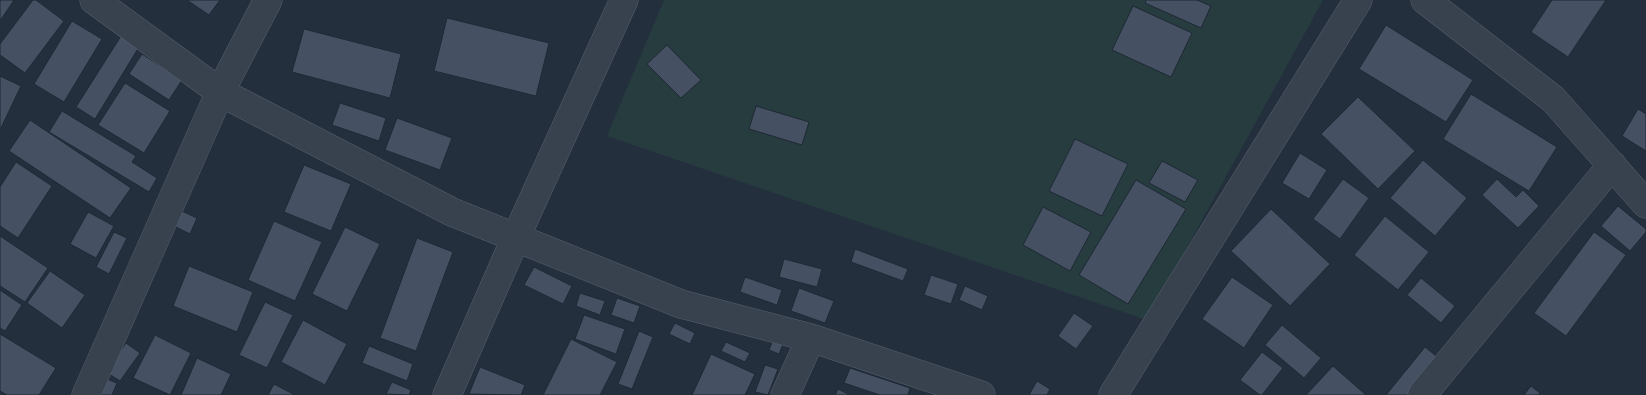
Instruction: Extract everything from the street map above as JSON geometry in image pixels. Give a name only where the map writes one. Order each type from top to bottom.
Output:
[{"type":"street","points":[[94,0],[220,92],[452,212],[681,304],[811,338],[981,395]]},
{"type":"street","points":[[86,395],[220,92],[268,0]]},
{"type":"street","points":[[447,395],[516,237],[624,0]]},
{"type":"street","points":[[1113,395],[1358,0]]},
{"type":"street","points":[[1425,0],[1553,99],[1646,204]]},
{"type":"street","points":[[1422,395],[1612,165]]},
{"type":"street","points":[[785,395],[811,338]]},
{"type":"green space","points":[[664,0],[1323,0],[1147,320],[607,136]]},
{"type":"building","points":[[0,0],[14,0],[0,21]]},
{"type":"building","points":[[33,0],[36,0],[64,21],[25,73],[0,55],[0,44]]},
{"type":"building","points":[[187,0],[220,0],[209,15]]},
{"type":"building","points":[[1146,0],[1197,0],[1211,6],[1201,28],[1145,3]]},
{"type":"building","points":[[1552,0],[1606,0],[1568,57],[1531,32]]},
{"type":"building","points":[[1133,6],[1192,33],[1171,77],[1112,50]]},
{"type":"building","points":[[447,18],[549,43],[536,96],[434,71]]},
{"type":"building","points":[[72,21],[102,39],[64,102],[34,84]]},
{"type":"building","points":[[1386,25],[1473,80],[1446,122],[1359,69]]},
{"type":"building","points":[[304,29],[401,54],[390,98],[292,72]]},
{"type":"building","points":[[121,36],[139,47],[95,119],[76,107]]},
{"type":"building","points":[[667,45],[701,80],[681,98],[647,64]]},
{"type":"building","points":[[142,54],[182,80],[169,100],[129,74]]},
{"type":"building","points":[[0,76],[21,86],[0,130]]},
{"type":"building","points":[[125,83],[170,111],[144,153],[98,125]]},
{"type":"building","points":[[1471,94],[1557,147],[1529,191],[1443,139]]},
{"type":"building","points":[[1358,97],[1415,151],[1378,189],[1321,134]]},
{"type":"building","points":[[340,103],[386,118],[379,141],[332,125]]},
{"type":"building","points":[[756,106],[809,122],[802,145],[749,129]]},
{"type":"building","points":[[1638,109],[1646,114],[1646,151],[1622,136]]},
{"type":"building","points":[[62,111],[136,156],[132,162],[157,178],[149,192],[49,132]]},
{"type":"building","points":[[397,118],[452,138],[440,170],[385,150]]},
{"type":"building","points":[[30,120],[131,188],[110,218],[9,151]]},
{"type":"building","points":[[1075,139],[1128,164],[1102,216],[1049,191]]},
{"type":"building","points":[[1300,153],[1327,170],[1309,199],[1282,183]]},
{"type":"building","points":[[1423,160],[1467,198],[1435,236],[1390,198]]},
{"type":"building","points":[[1162,161],[1198,180],[1185,202],[1149,183]]},
{"type":"building","points":[[16,162],[52,186],[18,238],[0,226],[0,187]]},
{"type":"building","points":[[304,165],[351,184],[331,231],[284,212]]},
{"type":"building","points":[[1343,179],[1369,198],[1340,239],[1313,219]]},
{"type":"building","points":[[1497,179],[1516,197],[1523,190],[1539,206],[1518,228],[1482,195]]},
{"type":"building","points":[[1136,180],[1186,209],[1128,304],[1079,275]]},
{"type":"building","points":[[1618,206],[1646,229],[1646,232],[1630,251],[1601,226]]},
{"type":"building","points":[[1043,207],[1091,232],[1070,271],[1023,245]]},
{"type":"building","points":[[175,208],[197,218],[190,234],[168,223]]},
{"type":"building","points":[[1271,209],[1330,264],[1290,306],[1231,251]]},
{"type":"building","points":[[88,212],[114,226],[96,258],[70,244]]},
{"type":"building","points":[[1385,216],[1429,252],[1398,290],[1354,255]]},
{"type":"building","points":[[274,221],[322,242],[295,301],[248,280]]},
{"type":"building","points":[[345,227],[380,244],[347,311],[312,294]]},
{"type":"building","points":[[114,232],[127,238],[109,274],[96,267]]},
{"type":"building","points":[[1594,232],[1626,255],[1566,336],[1534,313]]},
{"type":"building","points":[[0,236],[48,268],[25,302],[0,286]]},
{"type":"building","points":[[417,238],[453,252],[416,351],[380,338]]},
{"type":"building","points":[[855,249],[908,269],[903,281],[851,262]]},
{"type":"building","points":[[784,259],[822,269],[817,287],[779,277]]},
{"type":"building","points":[[189,266],[253,292],[237,332],[173,306]]},
{"type":"building","points":[[534,267],[572,286],[563,304],[524,285]]},
{"type":"building","points":[[50,271],[85,295],[62,328],[27,303]]},
{"type":"building","points":[[931,275],[958,284],[951,304],[924,295]]},
{"type":"building","points":[[745,277],[782,290],[777,305],[740,292]]},
{"type":"building","points":[[1232,277],[1273,305],[1244,348],[1202,319]]},
{"type":"building","points":[[1421,278],[1455,306],[1441,323],[1407,295]]},
{"type":"building","points":[[965,286],[988,296],[982,310],[959,300]]},
{"type":"building","points":[[799,288],[834,301],[825,323],[791,311]]},
{"type":"building","points":[[0,290],[22,305],[5,331],[0,328]]},
{"type":"building","points":[[580,293],[605,301],[600,315],[576,306]]},
{"type":"building","points":[[617,298],[640,306],[634,323],[611,315]]},
{"type":"building","points":[[265,302],[293,315],[267,368],[239,355]]},
{"type":"building","points":[[1074,313],[1093,326],[1076,349],[1058,336]]},
{"type":"building","points":[[584,315],[625,329],[616,354],[575,339]]},
{"type":"building","points":[[303,320],[347,344],[325,385],[281,362]]},
{"type":"building","points":[[675,323],[695,333],[690,344],[669,334]]},
{"type":"building","points":[[1282,325],[1321,358],[1304,378],[1265,345]]},
{"type":"building","points":[[639,331],[653,337],[632,389],[618,384]]},
{"type":"building","points":[[0,334],[56,368],[39,395],[7,395],[0,391]]},
{"type":"building","points":[[155,335],[191,353],[170,395],[133,378]]},
{"type":"building","points":[[571,339],[617,362],[600,395],[543,395]]},
{"type":"building","points":[[773,340],[783,344],[779,354],[769,350]]},
{"type":"building","points":[[726,342],[750,353],[745,362],[721,351]]},
{"type":"building","points":[[126,343],[140,353],[120,381],[106,372]]},
{"type":"building","points":[[369,346],[413,364],[407,381],[362,363]]},
{"type":"building","points":[[1425,347],[1441,360],[1413,395],[1386,395]]},
{"type":"building","points":[[1262,352],[1283,368],[1262,395],[1260,395],[1240,380]]},
{"type":"building","points":[[711,354],[755,374],[745,395],[692,395]]},
{"type":"building","points":[[197,358],[231,374],[221,395],[181,395]]},
{"type":"building","points":[[765,365],[778,369],[768,395],[755,392]]},
{"type":"building","points":[[1333,366],[1366,395],[1306,395]]},
{"type":"building","points":[[480,367],[525,385],[521,395],[469,394]]},
{"type":"building","points":[[850,368],[910,388],[908,395],[880,395],[844,383]]},
{"type":"building","points":[[104,378],[117,383],[112,395],[98,395]]},
{"type":"building","points":[[1037,381],[1050,389],[1047,395],[1029,395]]},
{"type":"building","points":[[392,382],[411,390],[409,395],[386,394]]},
{"type":"building","points":[[274,384],[295,395],[268,395]]},
{"type":"building","points":[[1531,386],[1540,393],[1538,395],[1524,395]]},
{"type":"building","points":[[838,389],[850,395],[835,395]]}]
